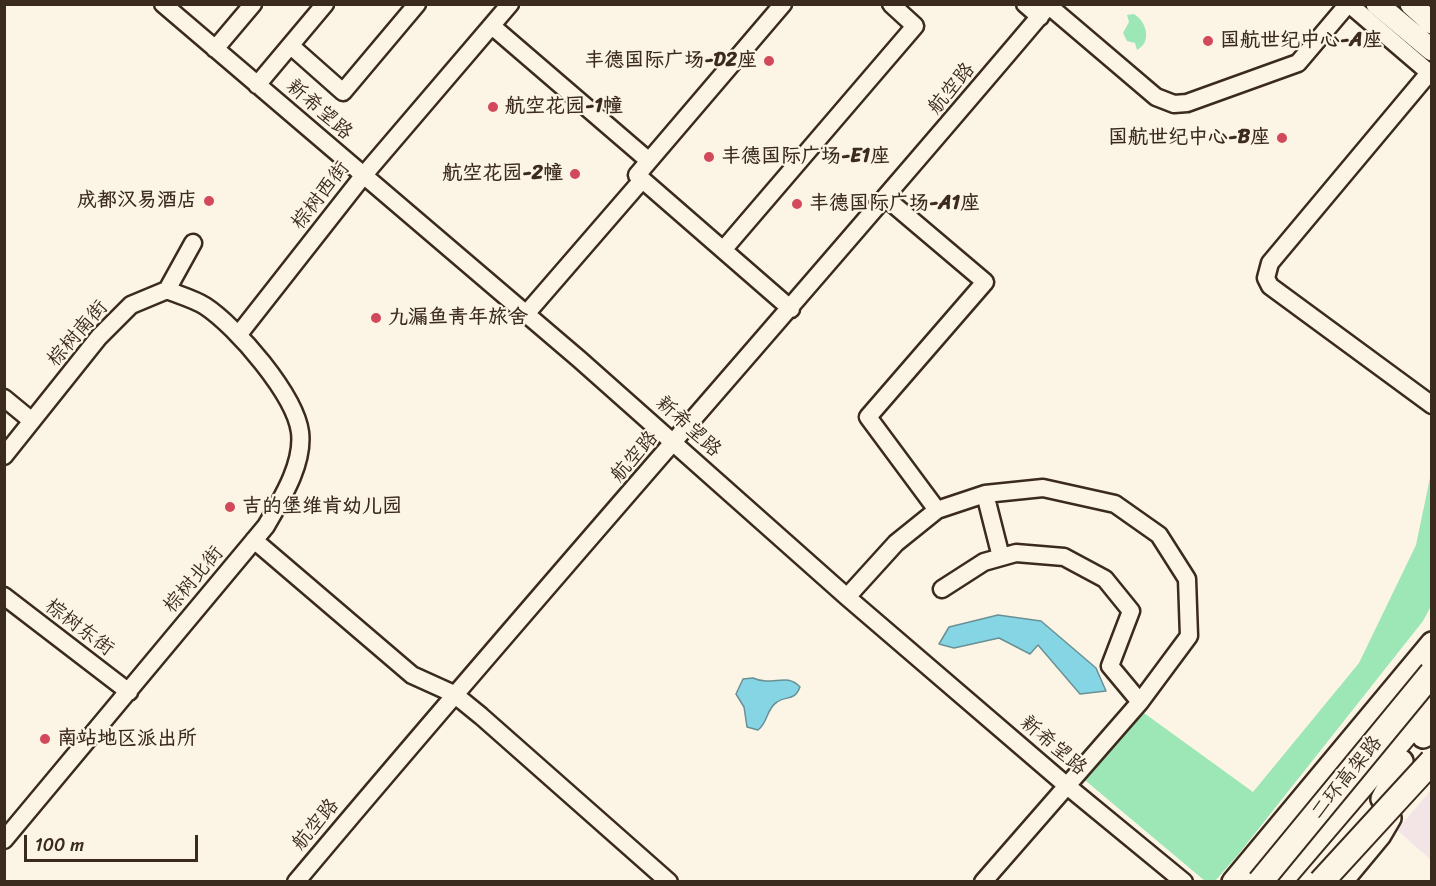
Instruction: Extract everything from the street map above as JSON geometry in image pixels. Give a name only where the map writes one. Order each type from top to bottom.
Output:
[{"type":"highway","name":"二环高架路","points":[[1260,882],[1431,674]]},
{"type":"highway","points":[[1279,882],[1345,816],[1396,757],[1431,703]]},
{"type":"highway","points":[[1396,757],[1430,738]]},
{"type":"highway","points":[[1321,882],[1431,761]]},
{"type":"highway","points":[[1299,882],[1345,816]]},
{"type":"main road","points":[[1377,4],[1431,50]]},
{"type":"main road","points":[[1411,4],[1431,23]]},
{"type":"main road","points":[[1233,882],[1301,803],[1431,643]]},
{"type":"main road","points":[[1308,882],[1382,799],[1430,738]]},
{"type":"main road","points":[[1341,882],[1380,835],[1430,738]]},
{"type":"main road","points":[[1301,803],[1396,757]]},
{"type":"main road","points":[[1382,799],[1396,757]]},
{"type":"main road","points":[[1269,882],[1334,806],[1396,757]]},
{"type":"street","name":"新希望路","points":[[163,4],[675,443],[847,597],[1066,785],[1184,882]]},
{"type":"street","points":[[216,49],[253,4]]},
{"type":"street","points":[[257,85],[325,4]]},
{"type":"street","points":[[291,46],[343,92],[417,4]]},
{"type":"street","name":"棕树西街","points":[[239,334],[363,176],[510,4]]},
{"type":"street","points":[[783,4],[637,175],[791,309]]},
{"type":"street","points":[[723,250],[915,26],[891,4]]},
{"type":"street","points":[[1025,4],[1046,9],[1156,97],[1174,104],[1187,103],[1298,63],[1348,4],[1430,74],[1270,263],[1266,278],[1270,286],[1431,405]]},
{"type":"street","name":"航空路","points":[[296,882],[453,694],[887,199],[1046,9]]},
{"type":"street","points":[[492,26],[649,161]]},
{"type":"street","points":[[526,314],[642,180]]},
{"type":"street","points":[[887,199],[985,282],[868,417],[937,510]]},
{"type":"street","points":[[193,243],[167,290],[204,306],[239,334],[292,405],[300,434],[292,481],[266,526],[254,540],[412,675],[453,694],[669,882]]},
{"type":"street","name":"棕树南街","points":[[4,456],[99,337],[131,305],[167,290]]},
{"type":"street","points":[[4,398],[32,421]]},
{"type":"street","points":[[847,597],[896,543],[937,510],[986,494],[1043,488],[1114,504],[1159,535],[1186,579],[1189,636],[1140,702],[983,882]]},
{"type":"street","points":[[986,494],[1001,557]]},
{"type":"street","name":"棕树北街","points":[[4,840],[254,540]]},
{"type":"street","points":[[942,589],[984,562],[1016,553],[1064,557],[1105,579],[1131,610],[1110,666],[1140,702]]},
{"type":"street","name":"棕树东街","points":[[4,597],[129,692]]},
{"type":"shaded area","points":[[1431,790],[1431,860],[1397,830]]},
{"type":"green space","points":[[1134,14],[1142,22],[1146,32],[1145,42],[1137,50],[1135,43],[1127,41],[1123,33],[1129,22],[1127,15]]},
{"type":"green space","points":[[1431,473],[1431,606],[1423,621],[1237,856],[1215,881],[1205,881],[1080,776],[1144,713],[1253,792],[1359,663],[1416,545]]},
{"type":"water","points":[[998,615],[1041,621],[1096,668],[1106,691],[1080,694],[1038,645],[1030,654],[999,638],[954,648],[939,644],[949,627]]},
{"type":"water","points":[[753,678],[767,681],[790,681],[800,687],[795,695],[773,705],[764,724],[758,730],[747,727],[744,707],[736,694],[743,679]]},
{"type":"place","name":"国航世纪中心-A座","points":[[1208,41]]},
{"type":"place","name":"丰德国际广场-D2座","points":[[769,61]]},
{"type":"place","name":"航空花园-1幢","points":[[493,107]]},
{"type":"place","name":"国航世纪中心-B座","points":[[1282,138]]},
{"type":"place","name":"丰德国际广场-E1座","points":[[709,157]]},
{"type":"place","name":"航空花园-2幢","points":[[575,174]]},
{"type":"place","name":"成都汉易酒店","points":[[209,201]]},
{"type":"place","name":"丰德国际广场-A1座","points":[[797,204]]},
{"type":"place","name":"九漏鱼青年旅舍","points":[[376,318]]},
{"type":"place","name":"吉的堡维肯幼儿园","points":[[230,507]]},
{"type":"place","name":"南站地区派出所","points":[[45,739]]}]
